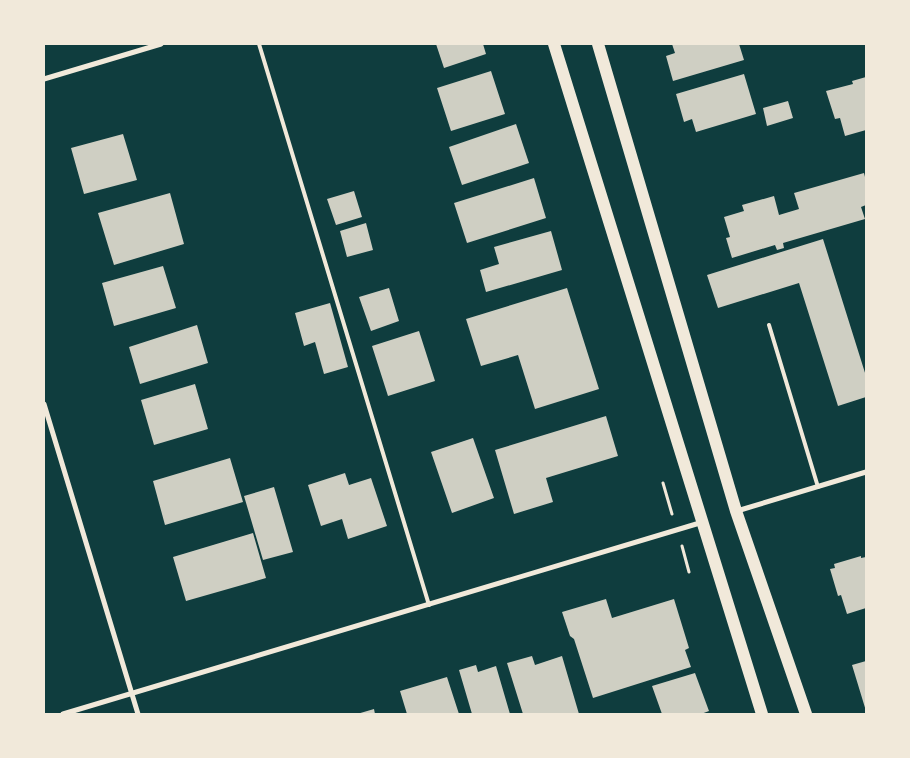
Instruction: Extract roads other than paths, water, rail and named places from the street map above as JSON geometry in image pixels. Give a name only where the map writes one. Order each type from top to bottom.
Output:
[{"type":"main road","points":[[554,44],[704,522],[762,714]]},
{"type":"main road","points":[[598,44],[736,511],[806,714]]},
{"type":"street","points":[[44,79],[161,44]]},
{"type":"street","points":[[44,404],[138,714]]},
{"type":"street","points":[[736,511],[866,472]]},
{"type":"street","points":[[63,714],[704,522]]},
{"type":"lane","points":[[260,44],[429,605]]},
{"type":"lane","points":[[770,325],[818,487]]}]
